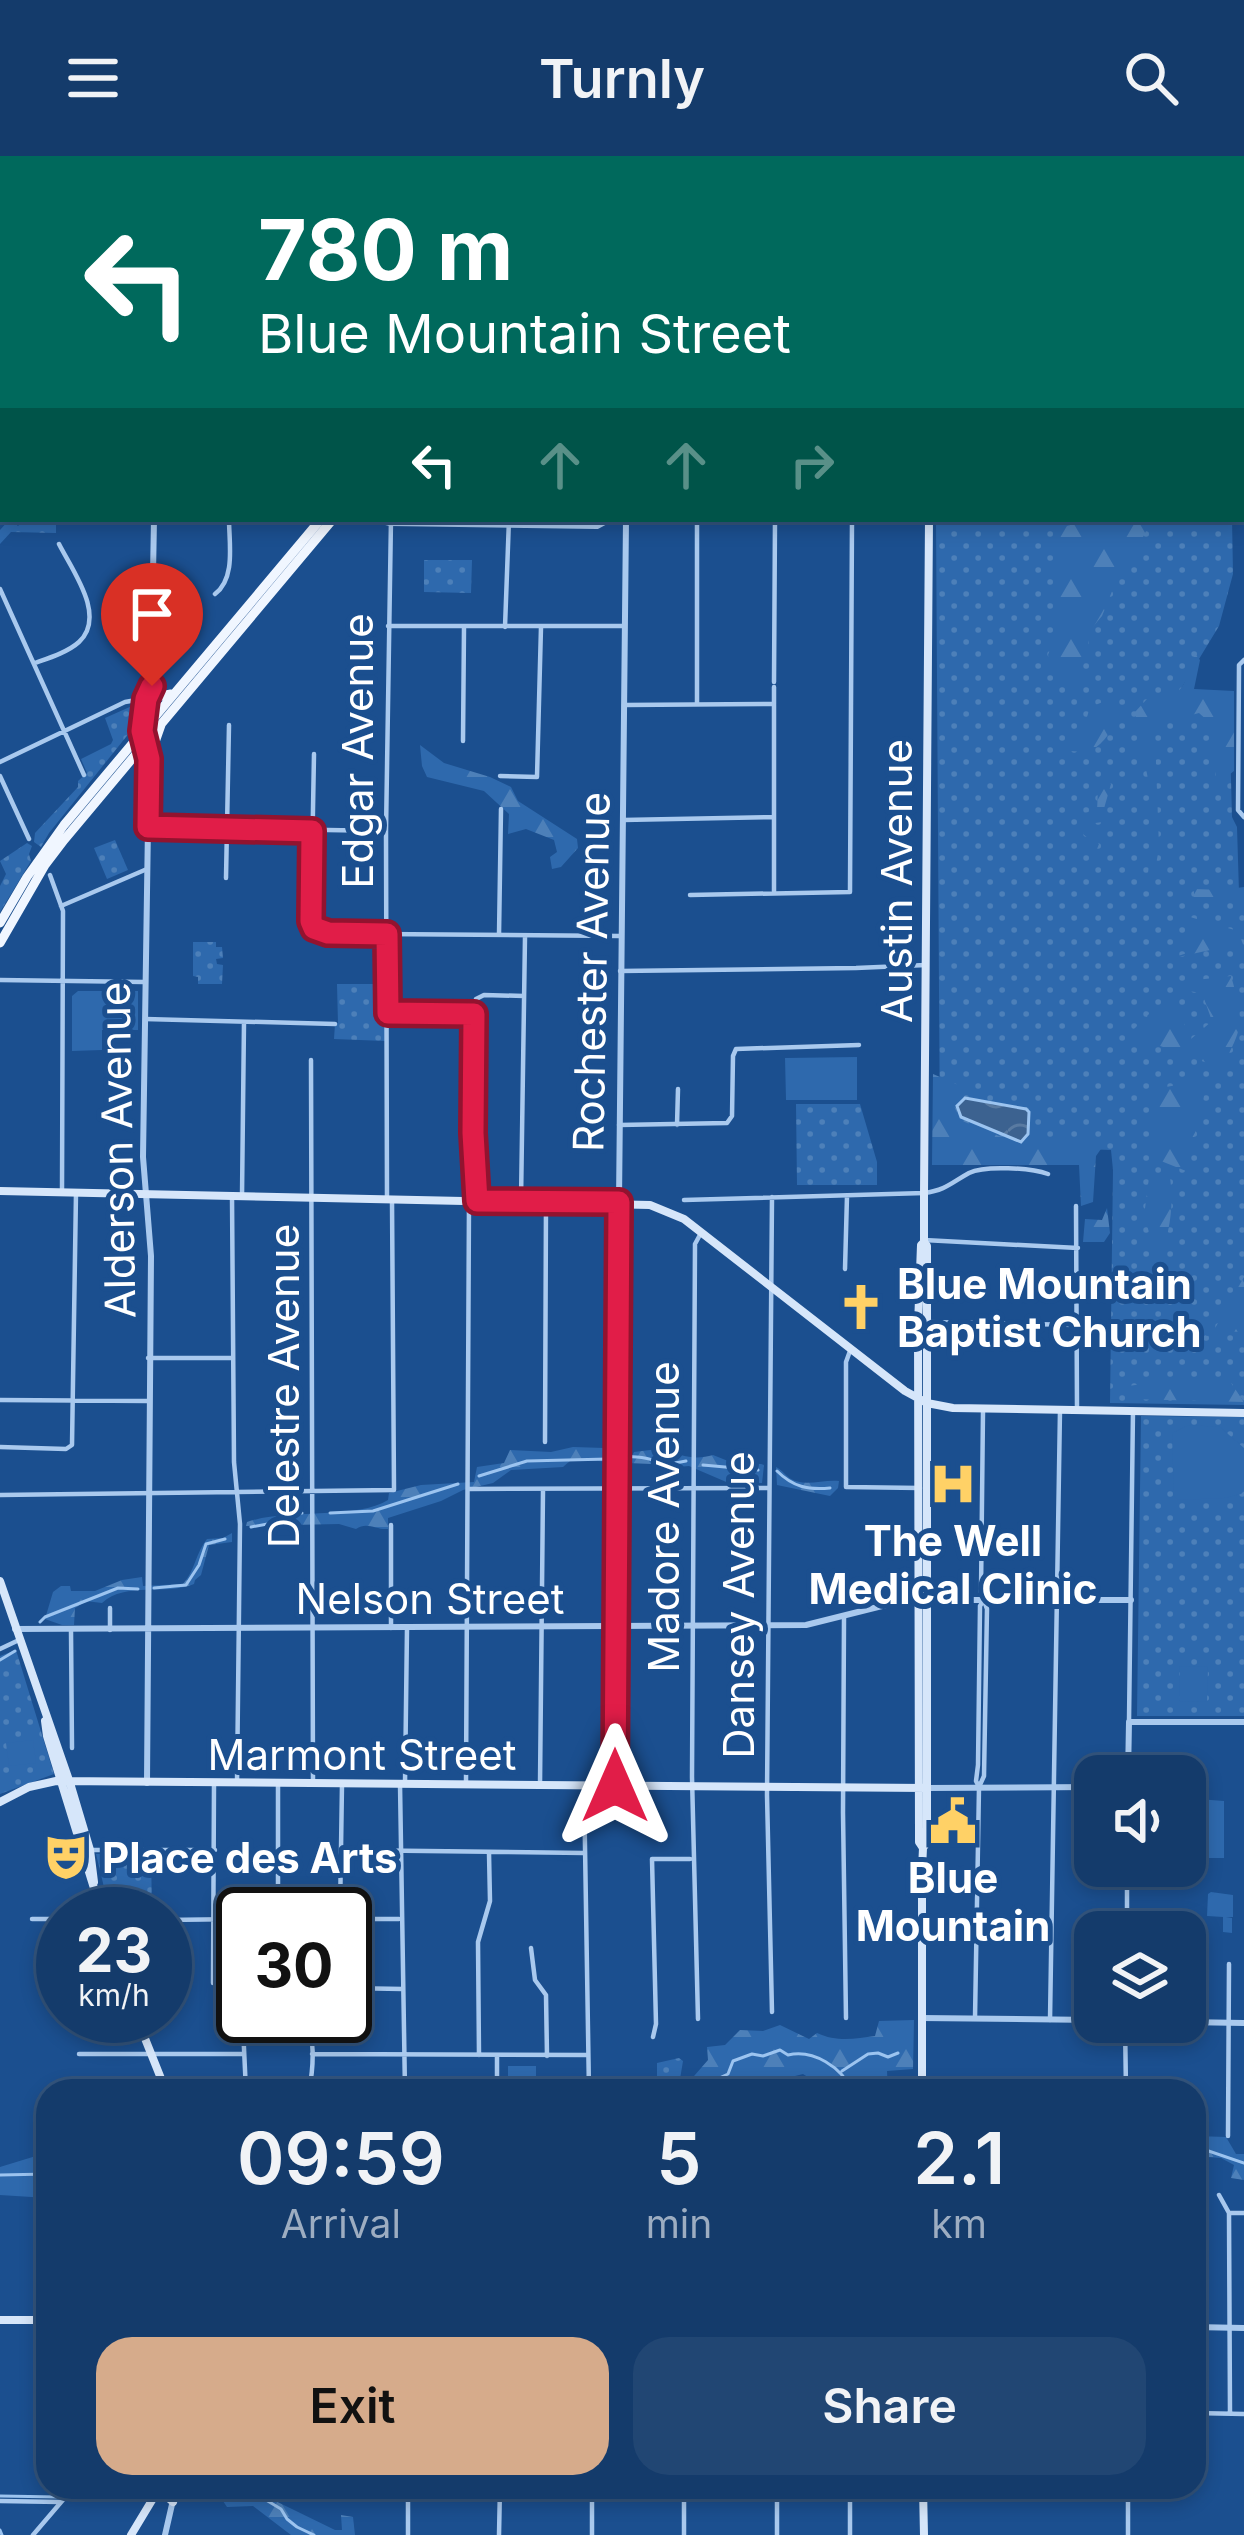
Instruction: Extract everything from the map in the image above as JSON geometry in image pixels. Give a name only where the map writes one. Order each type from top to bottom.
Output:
[{"type":"main road","points":[[0,943],[45,865],[130,759],[166,694],[318,522]]},
{"type":"main road","points":[[0,923],[47,848],[143,736],[163,721],[330,522]]},
{"type":"main road","name":"Austin Avenue","points":[[923,1402],[929,522]]},
{"type":"main road","points":[[152,686],[166,694]]},
{"type":"main road","points":[[146,699],[166,694]]},
{"type":"main road","points":[[130,759],[149,761],[163,721]]},
{"type":"main road","points":[[0,1191],[619,1202],[658,1207],[680,1217],[923,1402],[953,1408],[1244,1413]]},
{"type":"main road","name":"Austin Avenue","points":[[922,2079],[923,1848],[927,1842],[920,1245],[924,1241]]},
{"type":"main road","points":[[0,1581],[44,1713],[46,1736],[90,1850],[94,1882]]},
{"type":"main road","name":"Marmont Street","points":[[0,1802],[46,1782],[924,1788]]},
{"type":"main road","points":[[65,1782],[95,1887]]},
{"type":"main road","points":[[147,2043],[161,2079]]},
{"type":"main road","points":[[0,2320],[36,2320]]},
{"type":"main road","points":[[131,2535],[153,2499]]},
{"type":"main road","points":[[170,2499],[173,2502]]},
{"type":"main road","points":[[923,2499],[924,2535]]},
{"type":"street","name":"Alderson Avenue","points":[[147,1784],[151,1230],[143,1157],[149,761],[143,736],[146,699],[152,686],[154,522]]},
{"type":"street","points":[[215,594],[224,587],[228,574],[229,522]]},
{"type":"street","name":"Edgar Avenue","points":[[314,1490],[394,1490],[386,831],[391,522]]},
{"type":"street","points":[[505,627],[509,522],[597,526],[604,522]]},
{"type":"street","name":"Rochester Avenue","points":[[615,1786],[626,522]]},
{"type":"street","points":[[697,522],[698,704]]},
{"type":"street","points":[[774,893],[775,522]]},
{"type":"street","points":[[690,896],[850,892],[852,522]]},
{"type":"street","points":[[35,664],[77,644],[86,631],[88,605],[59,544]]},
{"type":"street","points":[[0,589],[84,775]]},
{"type":"street","points":[[388,626],[624,626]]},
{"type":"street","points":[[463,741],[464,626]]},
{"type":"street","points":[[500,776],[536,777],[541,628]]},
{"type":"street","points":[[1243,660],[1238,810],[1244,817]]},
{"type":"street","points":[[0,762],[125,702],[146,699]]},
{"type":"street","points":[[623,705],[774,704]]},
{"type":"street","points":[[226,878],[229,725]]},
{"type":"street","points":[[314,754],[314,928],[328,933],[620,936]]},
{"type":"street","points":[[0,776],[29,838]]},
{"type":"street","points":[[500,935],[501,809]]},
{"type":"street","points":[[622,820],[773,818]]},
{"type":"street","points":[[148,827],[386,831]]},
{"type":"street","points":[[61,906],[147,869]]},
{"type":"street","points":[[50,875],[61,906],[62,1192]]},
{"type":"street","points":[[521,1201],[525,936]]},
{"type":"street","points":[[620,971],[926,964]]},
{"type":"street","points":[[0,980],[146,982]]},
{"type":"street","points":[[466,1784],[474,1014],[476,999],[484,995],[524,996]]},
{"type":"street","points":[[388,1013],[474,1014]]},
{"type":"street","points":[[145,1019],[334,1024]]},
{"type":"street","points":[[238,1783],[240,1524],[234,1462],[234,1358],[244,1021]]},
{"type":"street","points":[[619,1125],[730,1121],[735,1050],[859,1045]]},
{"type":"street","name":"Delestre Avenue","points":[[311,1060],[314,1783]]},
{"type":"street","points":[[677,1125],[678,1089]]},
{"type":"street","points":[[684,1200],[924,1193],[948,1188],[982,1169],[1048,1174]]},
{"type":"street","points":[[0,1447],[71,1447],[76,1193]]},
{"type":"street","points":[[845,1269],[847,1195]]},
{"type":"street","name":"Dansey Avenue","points":[[772,1197],[767,1786],[772,2012]]},
{"type":"street","points":[[545,1442],[546,1202]]},
{"type":"street","points":[[1076,1206],[1077,1409]]},
{"type":"street","name":"Madore Avenue","points":[[698,2019],[692,1626],[695,1244],[701,1233]]},
{"type":"street","points":[[924,1241],[1078,1248]]},
{"type":"street","points":[[927,1322],[1079,1325]]},
{"type":"street","points":[[851,1349],[846,1362],[846,1486],[924,1490]]},
{"type":"street","points":[[148,1358],[234,1358]]},
{"type":"street","points":[[0,1400],[148,1401]]},
{"type":"street","points":[[975,2018],[987,1610],[983,1601],[983,1408]]},
{"type":"street","points":[[1050,2020],[1060,1410]]},
{"type":"street","points":[[1128,1755],[1132,1410]]},
{"type":"street","points":[[467,1490],[769,1488]]},
{"type":"street","points":[[540,1785],[543,1489]]},
{"type":"street","points":[[0,1495],[314,1490]]},
{"type":"street","points":[[391,1525],[391,1628]]},
{"type":"street","name":"Nelson Street","points":[[0,1649],[17,1634],[71,1631],[806,1625],[898,1601],[1131,1600]]},
{"type":"street","points":[[110,1608],[110,1630]]},
{"type":"street","points":[[844,1617],[846,2018]]},
{"type":"street","points":[[405,2079],[401,1851],[407,1628]]},
{"type":"street","points":[[71,1631],[72,1748]]},
{"type":"street","points":[[1129,1722],[1244,1722]]},
{"type":"street","points":[[278,1783],[278,1887]]},
{"type":"street","points":[[213,1983],[214,1784]]},
{"type":"street","points":[[342,1784],[342,1887]]},
{"type":"street","points":[[584,1785],[589,2079]]},
{"type":"street","name":"Marmont Street","points":[[924,1788],[1074,1787]]},
{"type":"street","points":[[90,1850],[214,1850]]},
{"type":"street","points":[[341,1850],[584,1853]]},
{"type":"street","points":[[479,2055],[478,1946],[490,1901],[489,1853]]},
{"type":"street","points":[[653,2037],[652,1859],[692,1858]]},
{"type":"street","points":[[372,1918],[401,1919]]},
{"type":"street","points":[[192,1919],[214,1919]]},
{"type":"street","points":[[531,1948],[535,1980],[546,1995],[547,2056]]},
{"type":"street","points":[[1228,2136],[1229,1964]]},
{"type":"street","points":[[372,1988],[403,1989]]},
{"type":"street","points":[[922,2018],[1074,2020]]},
{"type":"street","points":[[1206,2022],[1244,2023]]},
{"type":"street","points":[[244,2043],[245,2079]]},
{"type":"street","points":[[310,2079],[311,2043]]},
{"type":"street","points":[[1126,2043],[1126,2079]]},
{"type":"street","points":[[79,2054],[244,2054]]},
{"type":"street","points":[[312,2054],[589,2055]]},
{"type":"street","points":[[496,2056],[497,2079]]},
{"type":"street","points":[[1219,2195],[1229,2212],[1230,2413]]},
{"type":"street","points":[[1229,2212],[1244,2213]]},
{"type":"street","points":[[1206,2327],[1244,2328]]},
{"type":"street","points":[[1206,2413],[1244,2414]]},
{"type":"street","points":[[0,2501],[115,2499]]},
{"type":"street","points":[[408,2499],[408,2535]]},
{"type":"street","points":[[500,2499],[500,2535]]},
{"type":"street","points":[[592,2499],[592,2535]]},
{"type":"street","points":[[684,2499],[684,2535]]},
{"type":"street","points":[[777,2499],[777,2535]]},
{"type":"street","points":[[850,2499],[850,2535]]},
{"type":"street","points":[[1128,2499],[1128,2535]]},
{"type":"street","points":[[33,2535],[63,2500]]},
{"type":"street","points":[[165,2535],[173,2502]]},
{"type":"green space","points":[[7,522],[18,526],[56,522],[56,533],[11,532],[0,544],[0,530]]},
{"type":"green space","points":[[936,522],[1232,522],[1233,574],[1219,626],[1179,692],[1229,706],[1232,817],[1237,827],[1239,893],[1244,894],[1244,1405],[1110,1403],[1111,1150],[940,1144]]},
{"type":"green space","points":[[1081,522],[1148,524],[1091,629],[1086,657],[1069,694],[1069,684],[1056,678],[1048,655],[1058,626],[1056,529]]},
{"type":"green space","points":[[424,560],[472,560],[471,593],[424,592]]},
{"type":"green space","points":[[1195,654],[1200,660],[1194,689],[1234,691],[1234,771],[1217,784],[1208,721],[1199,713],[1160,723],[1155,735],[1159,848],[1155,870],[1148,874],[1154,810],[1135,712],[1147,699],[1176,694]]},
{"type":"green space","points":[[1103,702],[1112,707],[1113,714],[1105,739],[1088,752],[1068,751],[1067,744],[1075,744],[1082,734],[1090,707]]},
{"type":"green space","points":[[132,706],[134,727],[41,847],[34,842],[35,833],[87,773],[81,759],[113,740],[105,718]]},
{"type":"green space","points":[[420,745],[444,763],[511,787],[518,801],[577,839],[578,848],[561,867],[552,869],[550,857],[557,852],[554,840],[526,829],[508,834],[509,814],[484,791],[427,777]]},
{"type":"green space","points":[[1108,780],[1103,812],[1108,817],[1095,823],[1094,840],[1099,844],[1097,849],[1089,848],[1084,823],[1079,823],[1077,814],[1097,811],[1098,789]]},
{"type":"green space","points":[[115,840],[128,870],[107,879],[94,848]]},
{"type":"green space","points":[[27,843],[32,846],[31,861],[0,912],[0,886],[6,874],[0,861]]},
{"type":"green space","points":[[1244,887],[1244,903],[1194,898],[1194,889]]},
{"type":"green space","points":[[1190,917],[1238,931],[1244,947],[1169,959],[1190,952]]},
{"type":"green space","points":[[193,942],[216,942],[216,947],[222,947],[223,958],[216,959],[223,965],[222,984],[198,984],[198,977],[193,976]]},
{"type":"green space","points":[[1231,976],[1240,1023],[1221,1068],[1152,1043],[1133,1041],[1132,1031],[1151,1012],[1171,1008],[1179,1012],[1191,1039],[1212,1021],[1202,993],[1188,991],[1196,980]]},
{"type":"green space","points":[[337,984],[385,984],[385,1041],[334,1039]]},
{"type":"green space","points":[[78,991],[138,991],[138,1030],[102,1030],[102,1050],[72,1051],[72,996]]},
{"type":"green space","points":[[857,1057],[857,1100],[786,1100],[785,1058]]},
{"type":"green space","points":[[933,1074],[970,1090],[954,1106],[960,1120],[1021,1145],[1034,1132],[1049,1139],[1108,1139],[1096,1156],[1093,1202],[1081,1206],[1079,1165],[932,1165]]},
{"type":"green space","points":[[1207,1083],[1186,1171],[1151,1157],[1148,1122],[1155,1089]]},
{"type":"green space","points":[[796,1104],[860,1104],[877,1162],[877,1185],[797,1185]]},
{"type":"green space","points":[[1170,1177],[1170,1220],[1158,1261],[1144,1216],[1149,1178]]},
{"type":"green space","points":[[1107,1208],[1110,1233],[1104,1242],[1083,1242],[1085,1219],[1102,1220]]},
{"type":"green space","points":[[1244,1277],[1244,1332],[1219,1331],[1207,1336],[1201,1331],[1214,1330]]},
{"type":"green space","points":[[1227,1377],[1244,1402],[1129,1399],[1129,1386]]},
{"type":"green space","points":[[1141,1416],[1244,1417],[1244,1716],[1137,1716]]},
{"type":"green space","points":[[1189,1425],[1220,1427],[1244,1448],[1241,1494],[1178,1500],[1174,1496],[1172,1433]]},
{"type":"green space","points":[[613,1446],[612,1462],[572,1459],[563,1467],[511,1470],[493,1483],[388,1518],[388,1529],[339,1524],[246,1526],[281,1515],[358,1510],[388,1500],[389,1493],[421,1485],[474,1482],[477,1467],[504,1463],[510,1450]]},
{"type":"green space","points":[[666,1448],[688,1457],[713,1455],[733,1463],[764,1465],[762,1483],[731,1484],[689,1466],[628,1463],[634,1452]]},
{"type":"green space","points":[[776,1467],[796,1481],[839,1481],[838,1488],[830,1496],[777,1485]]},
{"type":"green space","points":[[232,1533],[232,1542],[209,1545],[194,1584],[123,1592],[102,1603],[86,1601],[75,1608],[74,1625],[45,1619],[53,1592],[61,1586],[95,1591],[142,1577],[143,1586],[183,1584],[207,1539]]},
{"type":"green space","points":[[16,1650],[54,1774],[0,1794],[0,1656]]},
{"type":"green space","points":[[1180,1666],[1208,1667],[1207,1702],[1179,1701]]},
{"type":"green space","points":[[33,1740],[36,1763],[9,1766],[6,1743]]},
{"type":"green space","points":[[1206,1800],[1224,1801],[1224,1858],[1206,1858]]},
{"type":"green space","points":[[151,1853],[152,1887],[104,1887],[96,1854]]},
{"type":"green space","points":[[1211,1892],[1233,1895],[1233,1917],[1226,1917],[1232,1918],[1232,1933],[1223,1932],[1223,1917],[1207,1916]]},
{"type":"green space","points":[[914,2020],[913,2069],[887,2071],[887,2079],[811,2079],[803,2074],[783,2079],[691,2079],[708,2060],[707,2047],[725,2045],[740,2030],[763,2031],[780,2025],[809,2039],[817,2033],[853,2039],[875,2036],[879,2021]]},
{"type":"green space","points":[[679,2058],[683,2061],[680,2079],[657,2079],[657,2063]]},
{"type":"green space","points":[[508,2066],[536,2066],[536,2079],[508,2079]]},
{"type":"green space","points":[[1206,2136],[1226,2137],[1236,2154],[1244,2154],[1244,2180],[1231,2178],[1234,2165],[1206,2157]]},
{"type":"green space","points":[[36,2156],[36,2197],[0,2195],[0,2167]]},
{"type":"green space","points":[[271,2499],[335,2530],[342,2530],[341,2515],[353,2517],[355,2535],[291,2535],[253,2506],[227,2507],[223,2501]]},
{"type":"water","points":[[965,1098],[1026,1109],[1028,1134],[1021,1142],[961,1117],[957,1106]]},
{"type":"waterway","points":[[626,1457],[686,1461]]},
{"type":"waterway","points":[[479,1476],[527,1461],[608,1459]]},
{"type":"waterway","points":[[703,1465],[758,1470]]},
{"type":"waterway","points":[[777,1471],[801,1486],[830,1488]]},
{"type":"waterway","points":[[330,1513],[373,1511],[458,1484]]},
{"type":"waterway","points":[[251,1527],[302,1513]]},
{"type":"waterway","points":[[154,1588],[186,1585],[206,1544],[225,1539]]},
{"type":"waterway","points":[[40,1622],[118,1588],[138,1589]]},
{"type":"waterway","points":[[0,1660],[15,1651]]},
{"type":"waterway","points":[[717,2079],[728,2074],[733,2061],[780,2050],[826,2062],[844,2079]]},
{"type":"waterway","points":[[842,2071],[868,2054],[888,2057],[898,2053]]},
{"type":"waterway","points":[[1206,2150],[1244,2163]]},
{"type":"waterway","points":[[0,2175],[36,2174]]},
{"type":"waterway","points":[[0,2496],[36,2497]]},
{"type":"waterway","points":[[264,2499],[314,2535]]},
{"type":"waterway","points":[[0,2530],[2,2535]]},
{"type":"place","name":"Blue Mountain Baptist Church","points":[[861,1307]]},
{"type":"place","name":"The Well Medical Clinic","points":[[953,1484]]},
{"type":"place","name":"Blue Mountain","points":[[953,1821]]},
{"type":"place","name":"Place des Arts","points":[[66,1857]]},
{"type":"route","points":[[152,686],[142,731],[149,759],[148,827],[312,831],[311,921],[314,928],[328,933],[387,934],[388,1013],[474,1014],[477,1201],[619,1202],[615,1786]]}]
